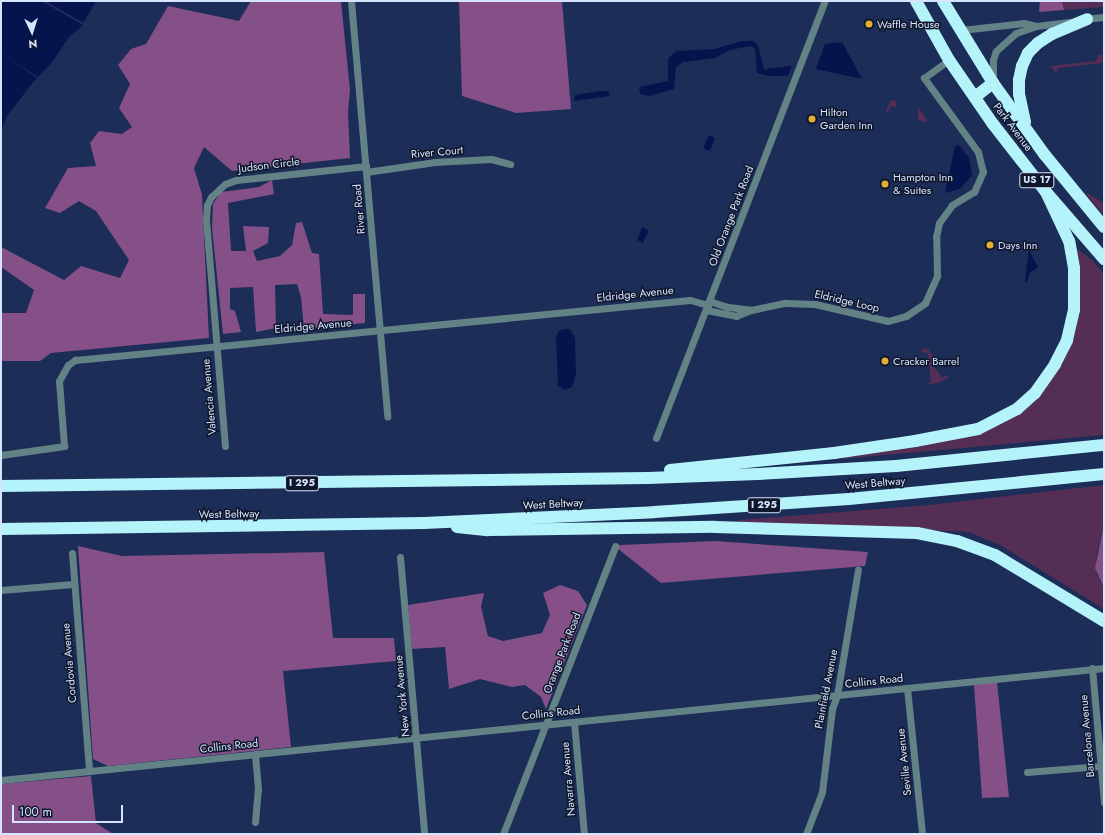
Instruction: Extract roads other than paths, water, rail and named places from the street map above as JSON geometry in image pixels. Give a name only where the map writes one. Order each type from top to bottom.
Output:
[{"type":"highway","name":"Park Avenue","points":[[916,1],[949,60],[975,97],[1046,192],[1104,259]]},
{"type":"highway","name":"Park Avenue","points":[[943,1],[993,82],[1104,227]]},
{"type":"highway","points":[[1026,127],[1018,94],[1022,66],[1028,53],[1038,43],[1052,34],[1087,19]]},
{"type":"highway","points":[[975,97],[993,82]]},
{"type":"highway","points":[[604,477],[834,453],[915,441],[978,429],[1008,414],[1028,399],[1046,379],[1067,340],[1074,310],[1074,268],[1069,241],[1046,192]]},
{"type":"highway","name":"West Beltway","points":[[1,486],[750,474],[881,467],[1104,445]]},
{"type":"highway","name":"West Beltway","points":[[1,529],[424,523],[841,500],[1104,474]]},
{"type":"highway","points":[[424,523],[488,530],[715,527],[917,533],[957,541],[995,555],[1104,621]]},
{"type":"street","name":"River Road","points":[[351,1],[387,416]]},
{"type":"street","name":"Old Orange Park Road","points":[[656,438],[825,1]]},
{"type":"street","points":[[993,82],[993,60],[996,51],[1016,33],[1036,26],[1104,17]]},
{"type":"street","points":[[961,30],[1024,23],[1036,26]]},
{"type":"street","name":"Eldridge Loop","points":[[707,305],[751,310],[777,304],[804,303],[888,321],[906,316],[925,303],[937,276],[936,237],[939,223],[952,206],[974,192],[983,172],[978,152],[924,78],[949,60]]},
{"type":"street","name":"River Court","points":[[366,169],[435,162],[491,159],[510,164]]},
{"type":"street","name":"Judson Circle","points":[[215,346],[213,276],[206,219],[207,205],[211,197],[225,184],[236,180],[366,169]]},
{"type":"street","name":"Eldridge Avenue","points":[[1,455],[64,446],[59,381],[68,365],[75,360],[690,300],[707,305]]},
{"type":"street","name":"Valencia Avenue","points":[[215,346],[225,446]]},
{"type":"street","name":"Orange Park Road","points":[[503,834],[615,546]]},
{"type":"street","name":"Cordovia Avenue","points":[[72,553],[73,584],[89,771]]},
{"type":"street","name":"New York Avenue","points":[[400,557],[417,738],[424,834]]},
{"type":"street","name":"Plainfield Avenue","points":[[806,834],[822,792],[832,709],[837,695],[858,570]]},
{"type":"street","points":[[1,590],[73,584]]},
{"type":"street","name":"Collins Road","points":[[1,780],[1092,668],[1104,668]]},
{"type":"street","name":"Barcelona Avenue","points":[[1092,668],[1104,802]]},
{"type":"street","name":"Seville Avenue","points":[[907,688],[922,834]]},
{"type":"street","name":"Navarra Avenue","points":[[574,722],[584,834]]},
{"type":"street","points":[[255,754],[258,788],[255,822]]},
{"type":"street","points":[[1027,772],[1101,766]]},
{"type":"place","name":"Waffle House","points":[[869,24]]},
{"type":"place","name":"Hilton Garden Inn","points":[[812,119]]},
{"type":"place","name":"Hampton Inn & Suites","points":[[885,184]]},
{"type":"place","name":"Days Inn","points":[[990,245]]},
{"type":"place","name":"Cracker Barrel","points":[[885,361]]}]
